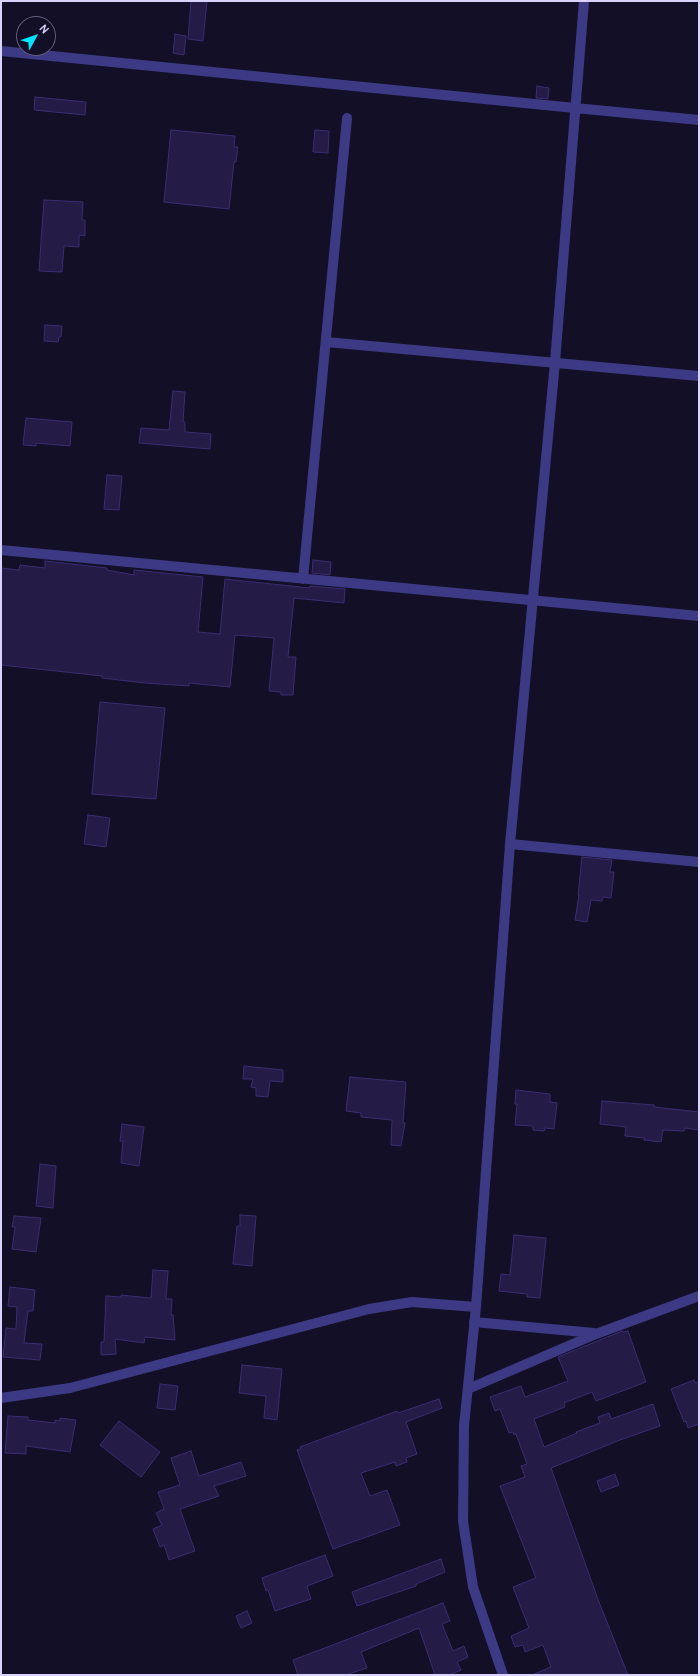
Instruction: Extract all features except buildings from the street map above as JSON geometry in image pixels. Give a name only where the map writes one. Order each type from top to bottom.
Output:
[{"type":"street","points":[[503,1675],[473,1587],[463,1521],[464,1426],[476,1307],[510,844],[555,362],[584,1]]},
{"type":"street","points":[[1,51],[699,120]]},
{"type":"street","points":[[303,579],[346,118]]},
{"type":"street","points":[[326,342],[699,376]]},
{"type":"street","points":[[1,550],[699,616]]},
{"type":"street","points":[[510,844],[699,862]]},
{"type":"street","points":[[468,1389],[523,1367],[596,1334],[699,1296]]},
{"type":"street","points":[[1,1398],[70,1388],[369,1309],[412,1302],[476,1307]]},
{"type":"street","points":[[474,1322],[596,1334]]}]
